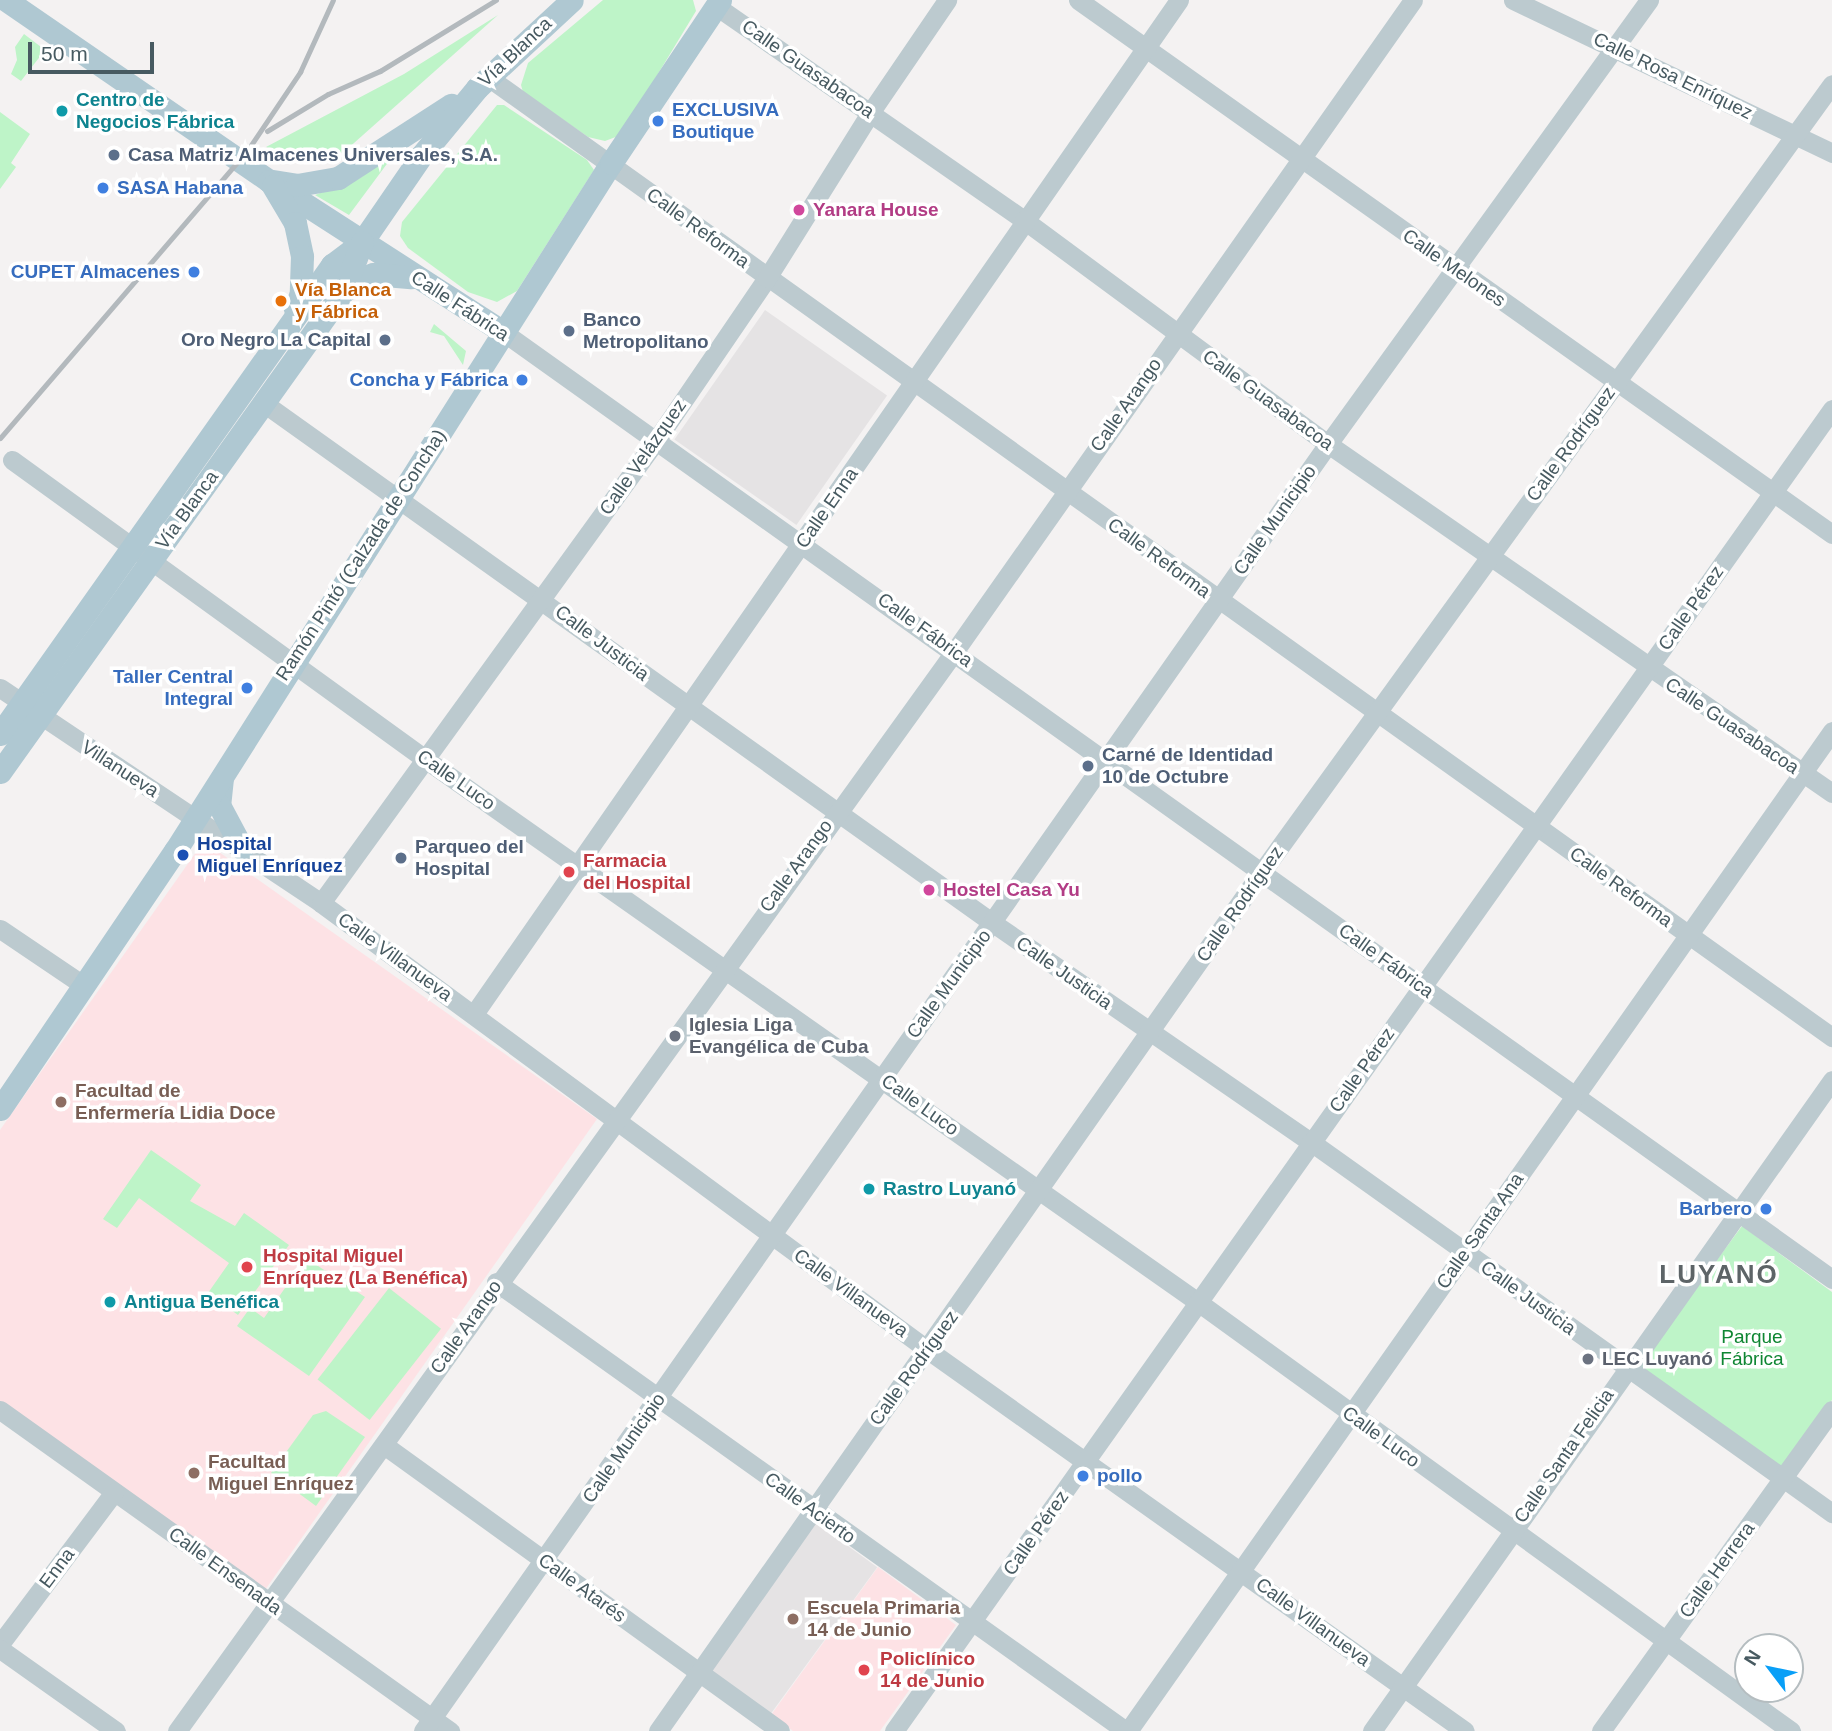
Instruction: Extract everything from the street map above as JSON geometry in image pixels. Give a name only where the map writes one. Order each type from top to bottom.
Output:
[{"type":"main road","name":"Calle Fábrica","points":[[6,0],[270,181],[503,332]]},
{"type":"main road","name":"Vía Blanca","points":[[0,734],[31,710],[150,561],[265,404],[344,290],[362,242],[421,156],[482,83],[572,0]]},
{"type":"main road","name":"Ramón Pintó (Calzada de Concha)","points":[[0,1109],[196,818],[395,500],[715,2]]},
{"type":"main road","points":[[270,181],[297,185],[338,178],[482,83]]},
{"type":"main road","points":[[270,181],[295,223],[302,256],[301,293],[288,326]]},
{"type":"main road","name":"Vía Blanca","points":[[0,772],[31,710],[131,548],[332,265],[362,242]]},
{"type":"main road","points":[[344,290],[373,274],[417,278]]},
{"type":"main road","points":[[228,763],[219,806],[242,848]]},
{"type":"street","name":"Calle Velázquez","points":[[321,903],[657,439],[768,278],[870,113],[947,0]]},
{"type":"street","name":"Calle Melones","points":[[1078,0],[1455,270],[1832,534]]},
{"type":"street","name":"Calle Enna","points":[[474,1014],[1179,0]]},
{"type":"street","name":"Calle Arango","points":[[177,1731],[384,1445],[496,1282],[836,810],[954,652],[1413,0]]},
{"type":"street","name":"Calle Rosa Enríquez","points":[[1513,0],[1832,153]]},
{"type":"street","name":"Calle Municipio","points":[[428,1725],[659,1399],[770,1236],[1109,761],[1328,444],[1649,0]]},
{"type":"street","name":"Calle Guasabacoa","points":[[715,2],[1024,220],[1328,444],[1648,669],[1832,793]]},
{"type":"street","name":"Calle Reforma","points":[[482,83],[611,163],[1066,492],[1377,710],[1832,1037]]},
{"type":"street","name":"Calle Rodríguez","points":[[658,1731],[813,1509],[1041,1192],[1377,710],[1832,84]]},
{"type":"street","name":"Calle Fábrica","points":[[503,332],[1263,870],[1420,987],[1832,1279]]},
{"type":"street","name":"Calle Justicia","points":[[265,404],[395,500],[542,598],[686,706],[993,923],[1311,1142],[1832,1513]]},
{"type":"street","name":"Calle Pérez","points":[[894,1731],[972,1625],[1534,825],[1832,409]]},
{"type":"street","name":"Calle Luco","points":[[12,460],[425,759],[1198,1302],[1511,1532],[1791,1731]]},
{"type":"street","name":"Villanueva","points":[[0,688],[242,848]]},
{"type":"street","name":"Calle Santa Ana","points":[[1127,1731],[1832,731]]},
{"type":"street","name":"Calle Villanueva","points":[[242,848],[474,1014],[770,1236],[894,1321],[928,1350],[1465,1731]]},
{"type":"street","points":[[0,929],[83,985]]},
{"type":"street","name":"Calle Santa Felicia","points":[[1372,1731],[1625,1367],[1832,1080]]},
{"type":"street","name":"Calle Acierto","points":[[496,1282],[972,1625],[1127,1731]]},
{"type":"street","name":"Calle Ensenada","points":[[0,1410],[271,1604],[428,1725],[450,1731]]},
{"type":"street","name":"Calle Herrera","points":[[1601,1731],[1832,1410]]},
{"type":"street","name":"Calle Atarés","points":[[384,1445],[780,1731]]},
{"type":"street","name":"Enna","points":[[0,1646],[114,1492]]},
{"type":"street","points":[[0,1646],[116,1731]]},
{"type":"shaded area","points":[[765,310],[887,395],[796,525],[674,439]]},
{"type":"shaded area","name":"Hospital Miguel Enríquez (La Benéfica)","points":[[199,848],[219,852],[597,1119],[265,1590],[0,1403],[0,1130]]},
{"type":"shaded area","name":"Escuela Primaria 14 de Junio","points":[[815,1522],[877,1567],[770,1715],[707,1670]]},
{"type":"shaded area","name":"Policlínico 14 de Junio","points":[[878,1567],[956,1625],[880,1731],[793,1731],[771,1715]]},
{"type":"green space","points":[[603,0],[693,0],[696,11],[621,135],[605,141],[588,137],[523,92],[521,85],[528,63]]},
{"type":"green space","points":[[498,15],[345,151],[324,162],[266,147],[404,74]]},
{"type":"green space","points":[[24,34],[45,50],[21,81],[11,74],[17,60],[15,47]]},
{"type":"green space","points":[[497,105],[504,105],[587,160],[594,170],[517,291],[497,302],[468,292],[408,248],[400,236],[402,222]]},
{"type":"green space","points":[[0,112],[30,134],[11,163],[16,167],[0,189]]},
{"type":"green space","points":[[395,153],[349,215],[315,195],[360,178]]},
{"type":"green space","points":[[434,324],[466,351],[463,365],[444,336],[430,332]]},
{"type":"green space","points":[[151,1150],[201,1185],[190,1201],[235,1226],[244,1213],[289,1245],[238,1315],[208,1293],[229,1263],[139,1198],[117,1228],[103,1219]]},
{"type":"green space","name":"Parque Fábrica","points":[[1742,1226],[1832,1292],[1832,1400],[1781,1469],[1639,1365]]},
{"type":"green space","points":[[306,1258],[365,1297],[309,1376],[237,1326],[250,1308],[264,1318]]},
{"type":"green space","points":[[389,1288],[441,1329],[370,1420],[318,1379]]},
{"type":"green space","points":[[326,1411],[365,1437],[316,1506],[271,1473],[313,1415]]},
{"type":"railway","points":[[0,438],[249,148],[300,72],[333,0]]},
{"type":"railway","points":[[267,131],[328,94],[380,71],[496,0]]},
{"type":"place","name":"Centro de Negocios Fábrica","points":[[62,111]]},
{"type":"place","name":"EXCLUSIVA Boutique","points":[[658,121]]},
{"type":"place","name":"Casa Matriz Almacenes Universales, S.A.","points":[[114,155]]},
{"type":"place","name":"SASA Habana","points":[[103,188]]},
{"type":"place","name":"Yanara House","points":[[799,210]]},
{"type":"place","name":"CUPET Almacenes","points":[[194,272]]},
{"type":"place","name":"Vía Blanca y Fábrica","points":[[281,301]]},
{"type":"place","name":"Banco Metropolitano","points":[[569,331]]},
{"type":"place","name":"Oro Negro La Capital","points":[[385,340]]},
{"type":"place","name":"Concha y Fábrica","points":[[522,380]]},
{"type":"place","name":"Taller Central Integral","points":[[247,688]]},
{"type":"place","name":"Carné de Identidad 10 de Octubre","points":[[1088,766]]},
{"type":"place","name":"Hospital Miguel Enríquez","points":[[183,855]]},
{"type":"place","name":"Parqueo del Hospital","points":[[401,858]]},
{"type":"place","name":"Farmacia del Hospital","points":[[569,872]]},
{"type":"place","name":"Hostel Casa Yu","points":[[929,890]]},
{"type":"place","name":"Iglesia Liga Evangélica de Cuba","points":[[675,1036]]},
{"type":"place","name":"Facultad de Enfermería Lidia Doce","points":[[61,1102]]},
{"type":"place","name":"Rastro Luyanó","points":[[869,1189]]},
{"type":"place","name":"Barbero","points":[[1766,1209]]},
{"type":"place","name":"Hospital Miguel Enríquez (La Benéfica)","points":[[247,1267]]},
{"type":"place","name":"Antigua Benéfica","points":[[110,1302]]},
{"type":"place","name":"LEC Luyanó","points":[[1588,1359]]},
{"type":"place","name":"Facultad Miguel Enríquez","points":[[194,1473]]},
{"type":"place","name":"pollo","points":[[1083,1476]]},
{"type":"place","name":"Escuela Primaria 14 de Junio","points":[[793,1619]]},
{"type":"place","name":"Policlínico 14 de Junio","points":[[864,1670]]},
{"type":"district","name":"LUYANÓ","points":[[1719,1275]]}]
